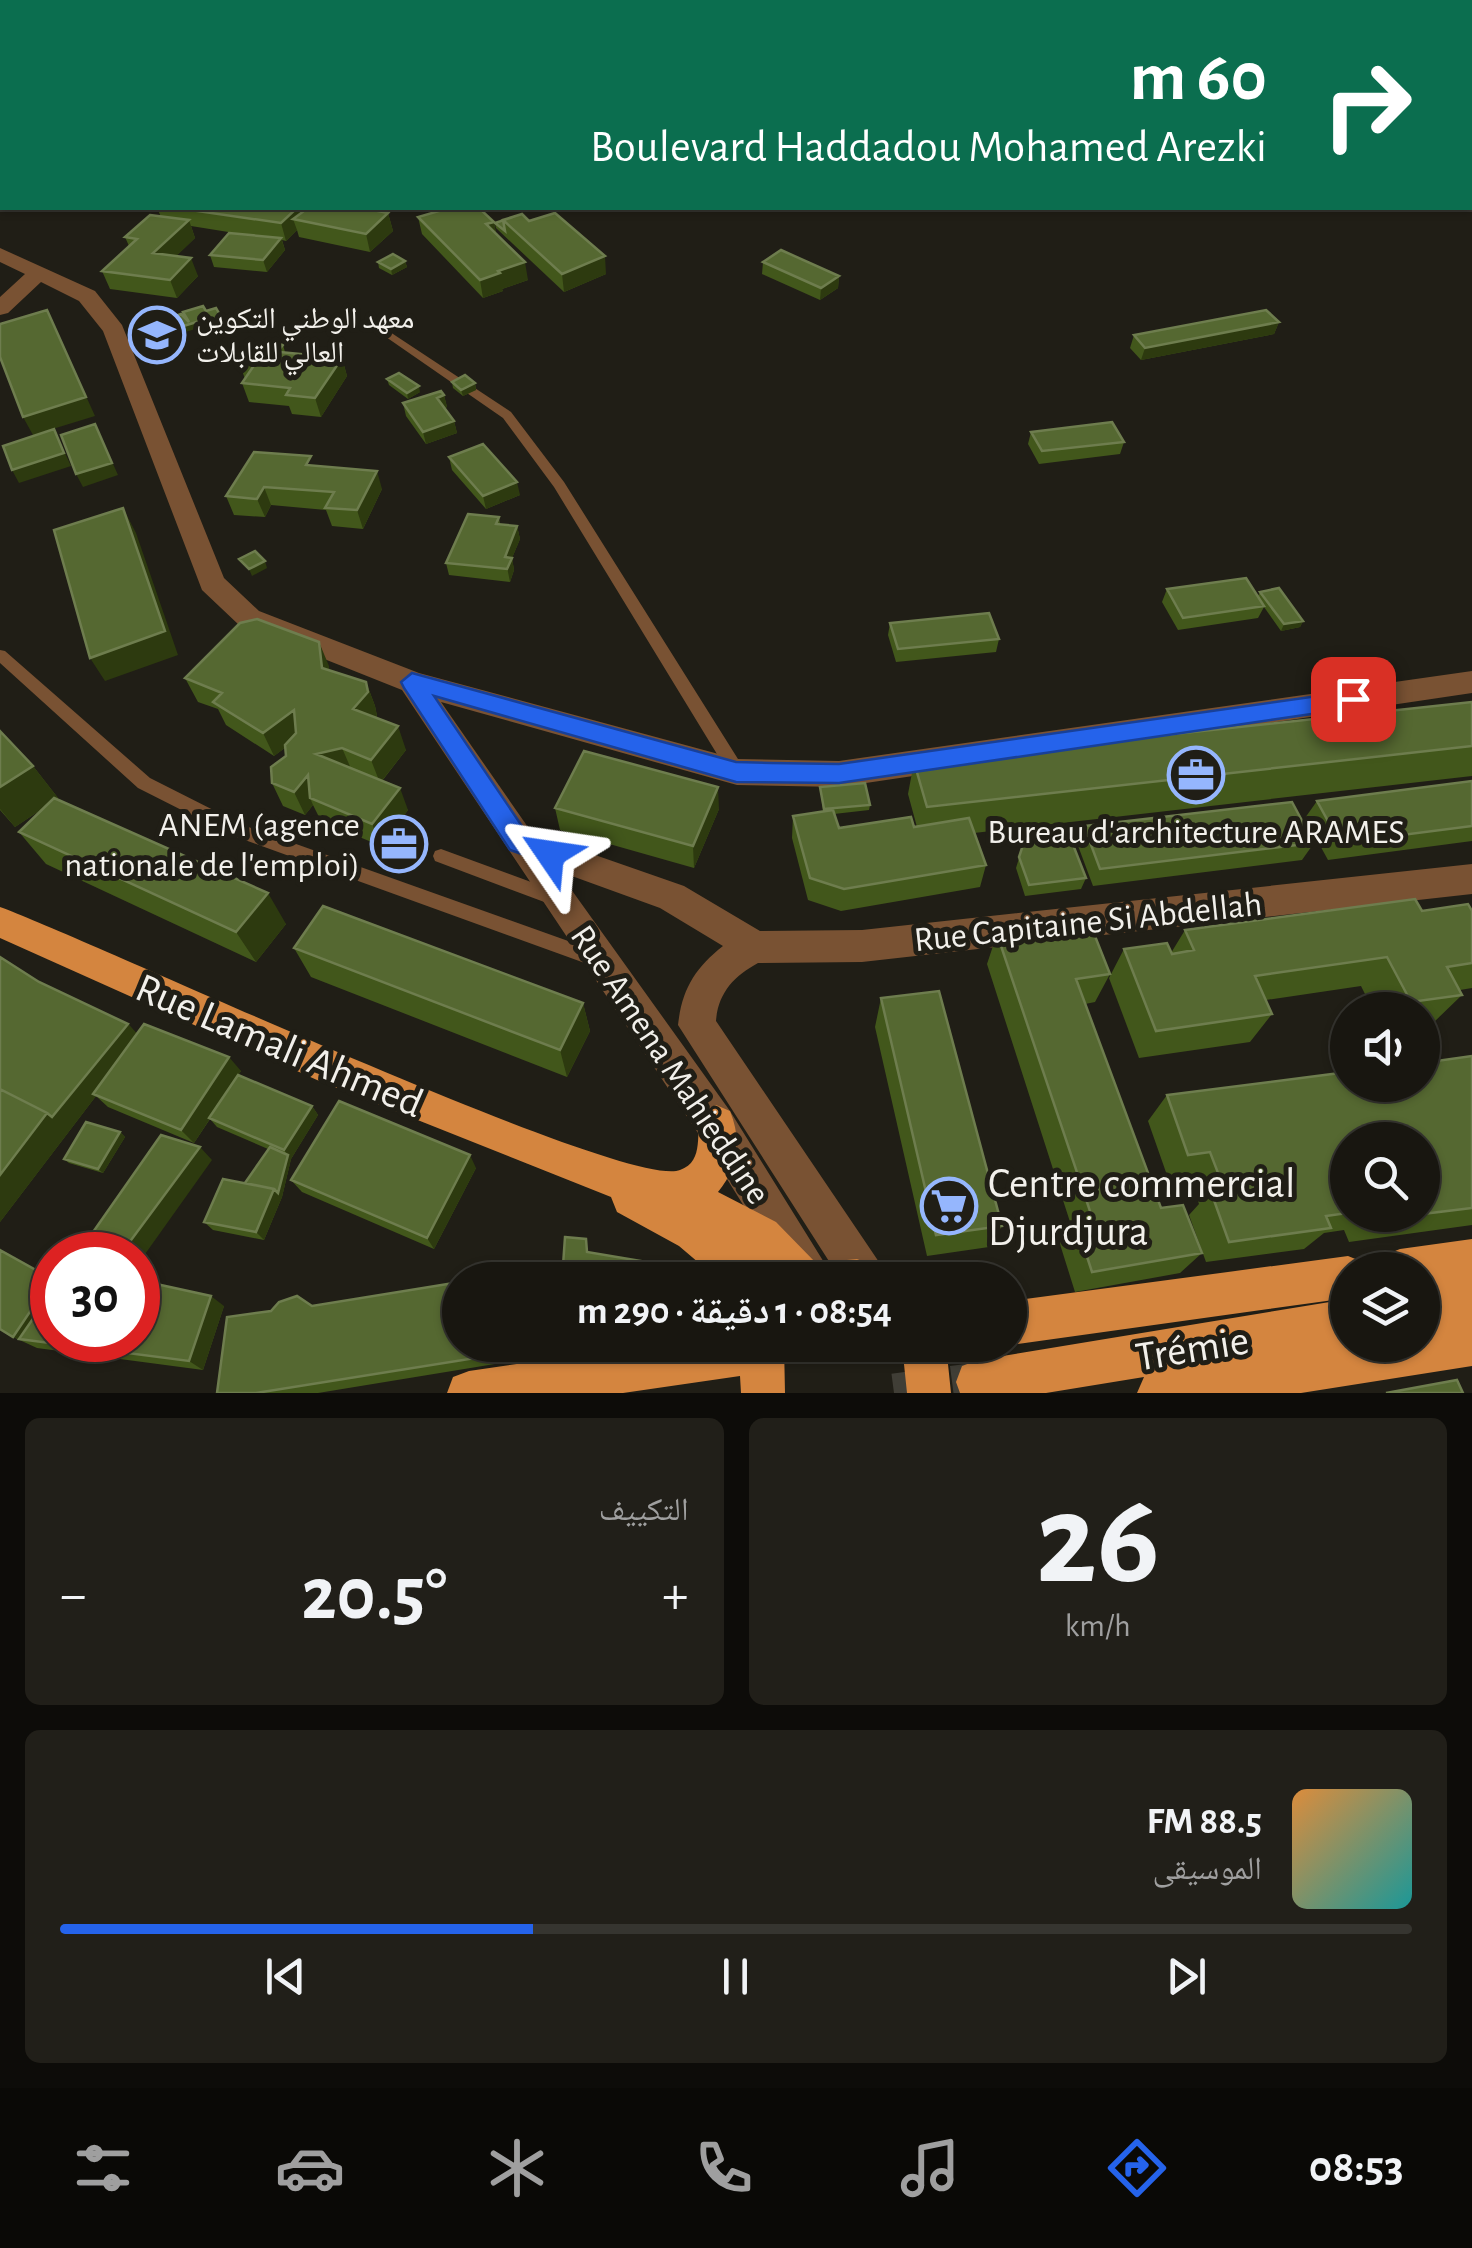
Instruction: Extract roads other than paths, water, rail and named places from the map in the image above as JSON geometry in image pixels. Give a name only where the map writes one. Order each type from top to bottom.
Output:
[{"type":"main road","name":"Rue Lamali Ahmed","points":[[0,922],[284,1048],[562,1160],[708,1208],[761,1237],[785,1262]]},
{"type":"main road","points":[[661,1193],[691,1189],[714,1168],[720,1139],[716,1125]]},
{"type":"main road","name":"Rue Lamali Ahmed","points":[[562,1160],[694,1232],[730,1262]]},
{"type":"main road","points":[[1440,1264],[1472,1260]]},
{"type":"main road","points":[[1027,1321],[1330,1279]]},
{"type":"main road","points":[[1440,1306],[1472,1301]]},
{"type":"main road","name":"Trémie","points":[[978,1382],[1330,1324]]},
{"type":"main road","points":[[1159,1393],[1472,1344]]},
{"type":"main road","points":[[928,1362],[928,1393]]},
{"type":"main road","points":[[469,1393],[762,1363]]},
{"type":"street","points":[[0,254],[87,296],[114,330],[212,583],[249,618],[412,682],[736,772],[839,774],[1472,682]]},
{"type":"street","points":[[0,308],[40,272]]},
{"type":"street","name":"Rue Amena Mahieddine","points":[[412,682],[716,1125],[803,1262]]},
{"type":"street","points":[[519,842],[672,897],[756,948]]},
{"type":"street","name":"Rue Capitaine Si Abdellah","points":[[756,948],[862,946],[1472,878]]},
{"type":"street","points":[[705,915],[722,944],[720,964],[699,1001],[696,1025],[854,1262]]},
{"type":"street","points":[[712,977],[739,955],[756,948]]},
{"type":"lane","points":[[390,335],[506,416],[559,485],[736,772]]},
{"type":"lane","points":[[0,655],[144,783],[237,830],[604,962]]},
{"type":"lane","points":[[441,856],[558,900]]},
{"type":"tunnel","points":[[894,1393],[978,1382]]},
{"type":"place","name":"معهد الوطني التكوين العالي للقابلات","points":[[157,335]]},
{"type":"place","name":"Bureau d'architecture ARAMES","points":[[1196,775]]},
{"type":"place","name":"ANEM (agence nationale de l'emploi)","points":[[399,844]]},
{"type":"place","name":"Centre commercial Djurdjura","points":[[949,1206]]}]
